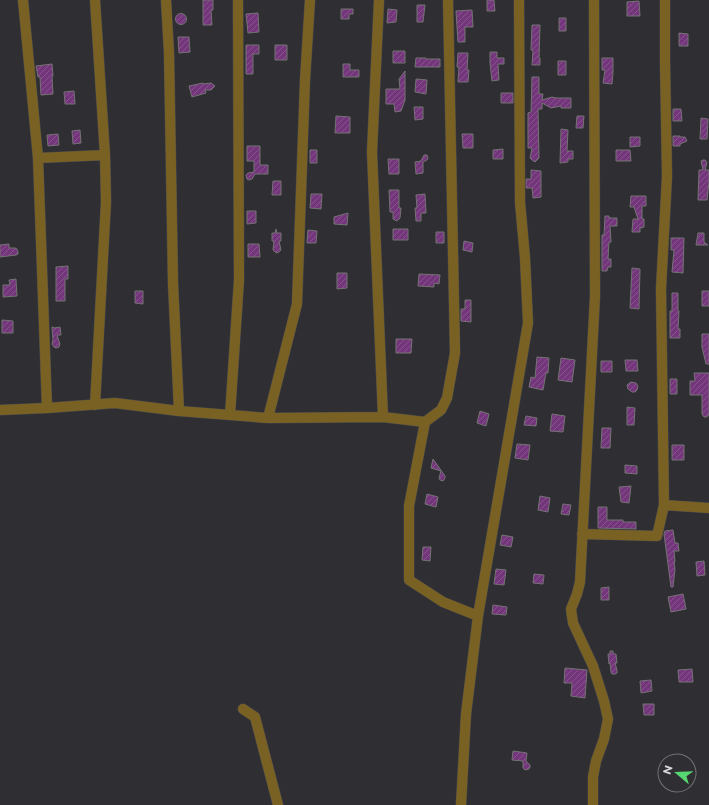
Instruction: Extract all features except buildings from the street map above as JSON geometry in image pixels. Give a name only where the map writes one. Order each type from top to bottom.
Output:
[{"type":"street","points":[[23,0],[38,158],[47,408]]},
{"type":"street","points":[[95,0],[105,155],[106,202],[96,405]]},
{"type":"street","points":[[166,0],[169,61],[173,283],[179,412]]},
{"type":"street","points":[[230,415],[239,280],[238,0]]},
{"type":"street","points":[[268,418],[297,304],[305,80],[310,0]]},
{"type":"street","points":[[379,0],[372,152],[383,417]]},
{"type":"street","points":[[448,0],[455,353],[447,398],[441,410],[425,422],[409,506],[409,580],[443,602],[478,616]]},
{"type":"street","points":[[461,805],[466,714],[478,616],[528,323],[525,258],[520,202],[519,0]]},
{"type":"street","points":[[593,805],[593,777],[608,719],[604,701],[592,666],[572,623],[571,609],[580,582],[595,296],[594,0]]},
{"type":"street","points":[[582,534],[657,536],[664,505],[661,288],[667,176],[665,0]]},
{"type":"street","points":[[38,158],[105,155]]},
{"type":"street","points":[[0,410],[115,403],[179,412],[268,418],[383,417],[425,422]]},
{"type":"street","points":[[664,505],[709,508]]},
{"type":"street","points":[[243,709],[254,717],[278,805]]}]
